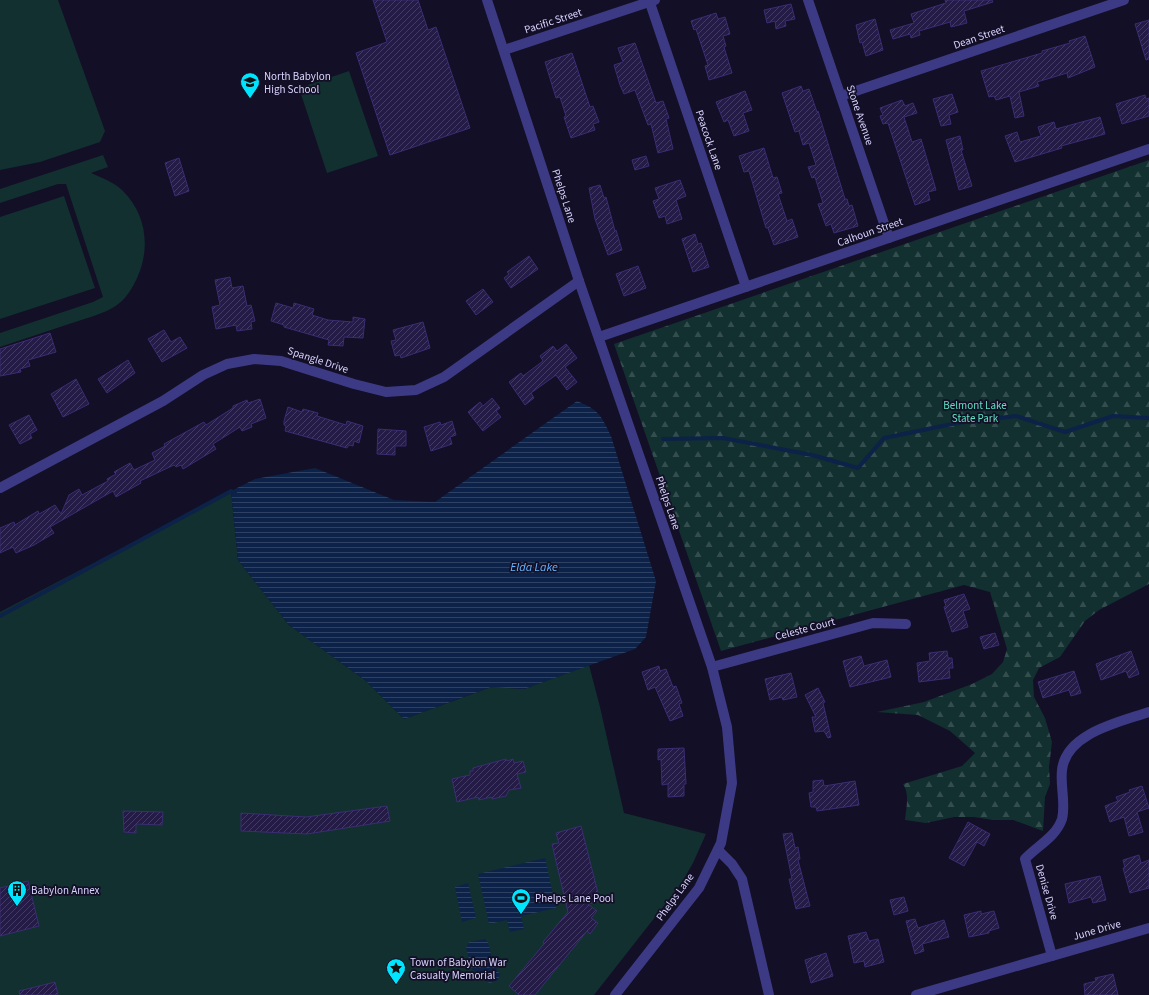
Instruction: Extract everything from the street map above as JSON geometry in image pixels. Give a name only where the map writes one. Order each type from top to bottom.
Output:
[{"type":"street","name":"Phelps Lane","points":[[487,0],[579,281],[600,337],[712,667],[727,727],[732,783],[721,843],[699,888],[615,995]]},
{"type":"street","name":"Stone Avenue","points":[[808,0],[889,238]]},
{"type":"street","name":"Dean Street","points":[[841,96],[1124,0]]},
{"type":"street","name":"Pacific Street","points":[[504,50],[651,1]]},
{"type":"street","name":"Peacock Lane","points":[[651,1],[746,287]]},
{"type":"street","name":"Calhoun Street","points":[[600,337],[1149,149]]},
{"type":"street","name":"Spangle Drive","points":[[0,488],[163,401],[203,375],[227,364],[254,359],[281,361],[354,384],[386,392],[416,390],[444,377],[579,281]]},
{"type":"street","name":"Celeste Court","points":[[712,667],[873,623],[906,624]]},
{"type":"street","name":"Denise Drive","points":[[1052,956],[1025,859],[1052,836],[1062,819],[1064,800],[1062,769],[1069,750],[1086,736],[1104,727],[1149,712]]},
{"type":"street","points":[[718,850],[732,864],[742,879],[770,995]]},
{"type":"street","name":"June Drive","points":[[1052,956],[1149,930]]},
{"type":"street","points":[[916,995],[1052,956]]},
{"type":"green space","points":[[0,0],[58,0],[105,131],[100,142],[40,162],[0,170]]},
{"type":"green space","points":[[349,71],[378,156],[327,173],[299,88]]},
{"type":"green space","points":[[103,155],[108,167],[91,173],[112,183],[123,191],[132,201],[142,224],[145,249],[143,262],[133,286],[122,301],[107,311],[0,347],[0,333],[93,302],[103,297],[66,184],[58,184],[0,203],[0,189]]},
{"type":"green space","name":"Belmont Lake State Park","points":[[1149,160],[1149,584],[1099,610],[1085,621],[1060,657],[1039,668],[1033,680],[1034,697],[1045,718],[1052,742],[1049,767],[1050,784],[1045,797],[1043,831],[1013,820],[954,817],[926,823],[905,820],[907,797],[903,784],[962,766],[975,753],[950,731],[918,715],[877,712],[924,702],[972,684],[992,674],[1003,662],[1007,649],[990,592],[964,585],[721,651],[614,344]]},
{"type":"green space","points":[[64,196],[95,288],[0,319],[0,217]]},
{"type":"green space","points":[[231,491],[238,560],[289,625],[365,680],[404,719],[491,687],[524,689],[589,665],[624,813],[706,834],[693,863],[681,884],[594,995],[0,995],[0,612]]},
{"type":"water","name":"Elda Lake","points":[[577,401],[595,410],[602,418],[611,436],[656,581],[646,637],[635,649],[524,689],[491,687],[404,719],[365,680],[289,625],[238,560],[231,491],[255,479],[315,468],[394,500],[435,502]]},
{"type":"water","points":[[545,858],[556,908],[521,916],[524,929],[510,932],[507,920],[489,924],[478,874]]},
{"type":"water","points":[[468,883],[476,918],[462,922],[455,887]]},
{"type":"water","points":[[485,939],[488,942],[493,963],[500,974],[498,980],[490,983],[487,982],[480,973],[472,970],[466,948],[469,942]]},
{"type":"building","points":[[373,0],[418,0],[428,30],[436,27],[470,128],[390,155],[356,53],[387,42]]},
{"type":"building","points":[[945,0],[992,0],[993,2],[964,11],[967,23],[951,27],[950,22],[919,31],[920,35],[911,38],[910,34],[893,39],[890,30],[914,23],[911,14],[946,3]]},
{"type":"building","points":[[791,4],[795,19],[785,21],[786,26],[776,29],[775,21],[767,23],[764,10]]},
{"type":"building","points":[[716,13],[718,19],[725,17],[730,34],[723,36],[726,46],[724,47],[732,73],[709,80],[705,66],[708,65],[696,29],[694,30],[691,21]]},
{"type":"building","points":[[875,19],[883,50],[866,56],[862,42],[860,43],[856,25]]},
{"type":"building","points":[[1149,20],[1149,59],[1146,60],[1135,24]]},
{"type":"building","points":[[1085,36],[1095,67],[1068,78],[1067,73],[1037,82],[1039,86],[1019,92],[1024,116],[1015,118],[1010,96],[996,100],[994,96],[989,97],[981,71],[1042,53],[1042,51],[1070,43],[1069,41]]},
{"type":"building","points":[[635,43],[656,103],[663,101],[669,118],[666,119],[673,149],[658,153],[651,124],[648,125],[635,90],[624,94],[620,85],[614,65],[623,62],[618,48]]},
{"type":"building","points":[[572,53],[590,107],[593,106],[599,122],[593,124],[595,130],[571,138],[564,117],[566,116],[560,97],[556,98],[545,62]]},
{"type":"building","points":[[801,86],[803,91],[809,89],[817,112],[818,111],[845,199],[847,199],[849,206],[852,205],[858,226],[834,233],[831,224],[826,226],[818,204],[823,203],[815,177],[812,178],[808,167],[816,165],[809,143],[803,145],[799,131],[795,132],[782,93]]},
{"type":"building","points":[[745,91],[752,110],[743,113],[749,131],[734,136],[728,120],[724,122],[716,102]]},
{"type":"building","points":[[952,94],[958,112],[949,115],[951,124],[941,126],[933,99]]},
{"type":"building","points":[[1145,95],[1146,99],[1149,98],[1149,116],[1122,124],[1116,104]]},
{"type":"building","points":[[902,100],[905,106],[913,103],[917,113],[904,117],[912,142],[921,139],[936,190],[928,192],[930,200],[915,205],[888,123],[883,124],[880,116],[883,115],[880,108]]},
{"type":"building","points":[[1100,117],[1105,134],[1061,146],[1062,148],[1015,162],[1005,136],[1017,132],[1020,142],[1041,136],[1038,127],[1054,122],[1056,129]]},
{"type":"building","points":[[960,136],[963,150],[961,150],[972,186],[959,190],[946,140]]},
{"type":"building","points":[[764,148],[773,178],[777,177],[782,193],[778,194],[787,221],[792,219],[798,237],[774,245],[768,228],[766,228],[749,171],[744,172],[739,156]]},
{"type":"building","points":[[646,156],[649,166],[635,170],[632,160]]},
{"type":"building","points":[[179,158],[189,191],[175,196],[165,163]]},
{"type":"building","points":[[680,180],[686,196],[676,200],[682,219],[667,224],[665,216],[659,218],[653,201],[659,199],[655,188]]},
{"type":"building","points":[[600,185],[604,198],[606,197],[615,231],[616,230],[622,250],[608,255],[595,219],[589,188]]},
{"type":"building","points":[[695,234],[698,244],[701,243],[709,267],[693,272],[682,239]]},
{"type":"building","points":[[529,256],[538,269],[511,288],[504,278],[509,274],[507,272]]},
{"type":"building","points":[[638,266],[646,288],[624,296],[616,274]]},
{"type":"building","points":[[230,277],[232,288],[243,286],[247,306],[251,305],[255,321],[251,322],[252,329],[237,331],[236,325],[216,329],[212,307],[220,305],[215,280]]},
{"type":"building","points":[[483,289],[493,302],[476,315],[466,301]]},
{"type":"building","points":[[276,303],[293,308],[294,303],[314,309],[312,315],[328,320],[353,322],[353,317],[365,319],[363,338],[344,337],[343,346],[328,345],[329,340],[284,327],[284,325],[271,321]]},
{"type":"building","points":[[423,322],[430,348],[401,358],[400,355],[395,356],[391,341],[396,340],[393,330]]},
{"type":"building","points":[[164,330],[171,342],[180,337],[187,348],[162,362],[148,339]]},
{"type":"building","points":[[50,333],[56,352],[28,360],[30,366],[20,369],[21,372],[0,376],[0,349]]},
{"type":"building","points":[[566,344],[577,358],[565,367],[577,382],[567,390],[556,375],[531,393],[534,398],[525,405],[509,382],[521,373],[523,376],[543,361],[540,356],[553,346],[557,351]]},
{"type":"building","points":[[128,360],[135,373],[107,393],[98,379]]},
{"type":"building","points":[[76,379],[89,404],[63,417],[51,394]]},
{"type":"building","points":[[492,398],[500,408],[496,411],[501,417],[483,431],[468,412],[480,402],[483,406]]},
{"type":"building","points":[[260,399],[266,418],[251,424],[252,427],[242,431],[240,427],[213,444],[216,449],[183,469],[181,465],[176,467],[174,465],[140,481],[141,483],[116,497],[113,491],[50,527],[54,533],[34,545],[16,553],[13,547],[0,553],[0,528],[14,522],[15,525],[38,511],[39,514],[55,505],[61,514],[69,495],[79,489],[82,495],[108,481],[107,479],[116,474],[114,472],[130,463],[134,470],[155,460],[152,453],[165,446],[164,444],[204,422],[206,425],[233,408],[233,406],[247,400],[248,403]]},
{"type":"building","points":[[288,407],[302,412],[303,409],[318,413],[317,416],[346,425],[347,421],[363,426],[359,443],[354,441],[353,446],[349,445],[347,448],[285,431],[286,426],[284,425],[284,421]]},
{"type":"building","points":[[29,415],[37,430],[30,434],[32,438],[20,444],[9,425]]},
{"type":"building","points":[[452,421],[456,435],[450,437],[452,444],[431,451],[424,427],[440,422],[441,425]]},
{"type":"building","points":[[378,429],[406,431],[406,446],[395,446],[395,455],[377,454]]},
{"type":"building","points":[[964,594],[970,609],[963,611],[968,627],[952,632],[944,607],[946,606],[944,600]]},
{"type":"building","points":[[995,633],[999,645],[984,649],[980,637]]},
{"type":"building","points":[[947,651],[948,658],[952,658],[953,668],[949,668],[950,678],[919,682],[917,663],[930,661],[929,653]]},
{"type":"building","points":[[1131,651],[1139,674],[1129,678],[1126,671],[1101,680],[1096,664]]},
{"type":"building","points":[[861,656],[864,666],[887,660],[891,677],[850,687],[843,661]]},
{"type":"building","points":[[659,666],[660,671],[666,669],[673,687],[676,686],[682,703],[679,704],[683,716],[670,721],[655,687],[648,690],[642,672]]},
{"type":"building","points":[[1074,671],[1081,693],[1071,696],[1069,690],[1043,698],[1038,682]]},
{"type":"building","points":[[791,673],[797,697],[783,700],[782,697],[770,700],[765,679]]},
{"type":"building","points":[[818,688],[825,702],[823,703],[831,737],[828,738],[824,731],[815,732],[812,717],[816,717],[805,695]]},
{"type":"building","points":[[684,748],[686,784],[684,784],[684,796],[668,797],[668,784],[662,785],[661,759],[658,760],[658,749]]},
{"type":"building","points":[[506,759],[507,761],[513,759],[514,763],[523,761],[526,772],[517,774],[521,788],[509,790],[506,796],[492,799],[491,797],[479,800],[478,797],[457,802],[452,779],[470,775],[470,771],[473,771],[473,768]]},
{"type":"building","points":[[823,780],[824,786],[855,781],[859,805],[817,811],[816,807],[811,807],[809,793],[813,792],[813,781]]},
{"type":"building","points":[[1142,786],[1149,808],[1137,812],[1143,832],[1129,836],[1124,817],[1110,822],[1105,806],[1118,801],[1116,797],[1130,792],[1129,790]]},
{"type":"building","points":[[387,806],[390,821],[307,834],[241,831],[241,813],[306,817]]},
{"type":"building","points":[[123,811],[163,812],[162,825],[136,824],[136,833],[124,832]]},
{"type":"building","points":[[968,822],[990,834],[984,846],[977,842],[964,866],[949,858]]},
{"type":"building","points":[[581,826],[600,901],[588,904],[597,911],[591,918],[598,923],[590,934],[587,931],[535,995],[519,995],[509,986],[568,912],[552,844],[559,843],[556,833]]},
{"type":"building","points":[[792,833],[795,848],[798,847],[800,859],[798,860],[810,906],[796,909],[789,879],[792,879],[783,834]]},
{"type":"building","points":[[1139,855],[1141,863],[1149,860],[1149,888],[1130,893],[1123,868],[1125,868],[1123,860]]},
{"type":"building","points":[[1100,876],[1106,900],[1093,903],[1091,897],[1069,903],[1065,884]]},
{"type":"building","name":"Babylon Annex","points":[[28,881],[39,926],[0,936],[0,888]]},
{"type":"building","points":[[904,897],[908,911],[894,915],[890,900]]},
{"type":"building","points":[[981,911],[981,914],[994,911],[999,928],[989,931],[989,933],[969,937],[964,915]]},
{"type":"building","points":[[915,919],[918,928],[944,920],[949,937],[922,944],[924,951],[915,954],[906,921]]},
{"type":"building","points":[[866,932],[869,941],[878,939],[884,962],[865,967],[864,961],[854,963],[848,936]]},
{"type":"building","points":[[826,953],[833,976],[811,983],[805,960]]},
{"type":"building","points":[[1113,974],[1118,995],[1085,995],[1084,984],[1096,981],[1095,978]]},
{"type":"building","points":[[55,982],[58,995],[20,995],[19,991]]},
{"type":"waterway","points":[[663,439],[723,438],[812,455],[858,468],[884,438],[957,423],[1016,416],[1065,432],[1113,416],[1149,418]]},
{"type":"waterway","points":[[0,616],[231,491],[235,493]]},
{"type":"place","name":"North Babylon High School","points":[[250,99]]},
{"type":"place","name":"Babylon Annex","points":[[17,907]]},
{"type":"place","name":"Phelps Lane Pool","points":[[521,915]]},
{"type":"place","name":"Town of Babylon War Casualty Memorial","points":[[396,985]]}]
